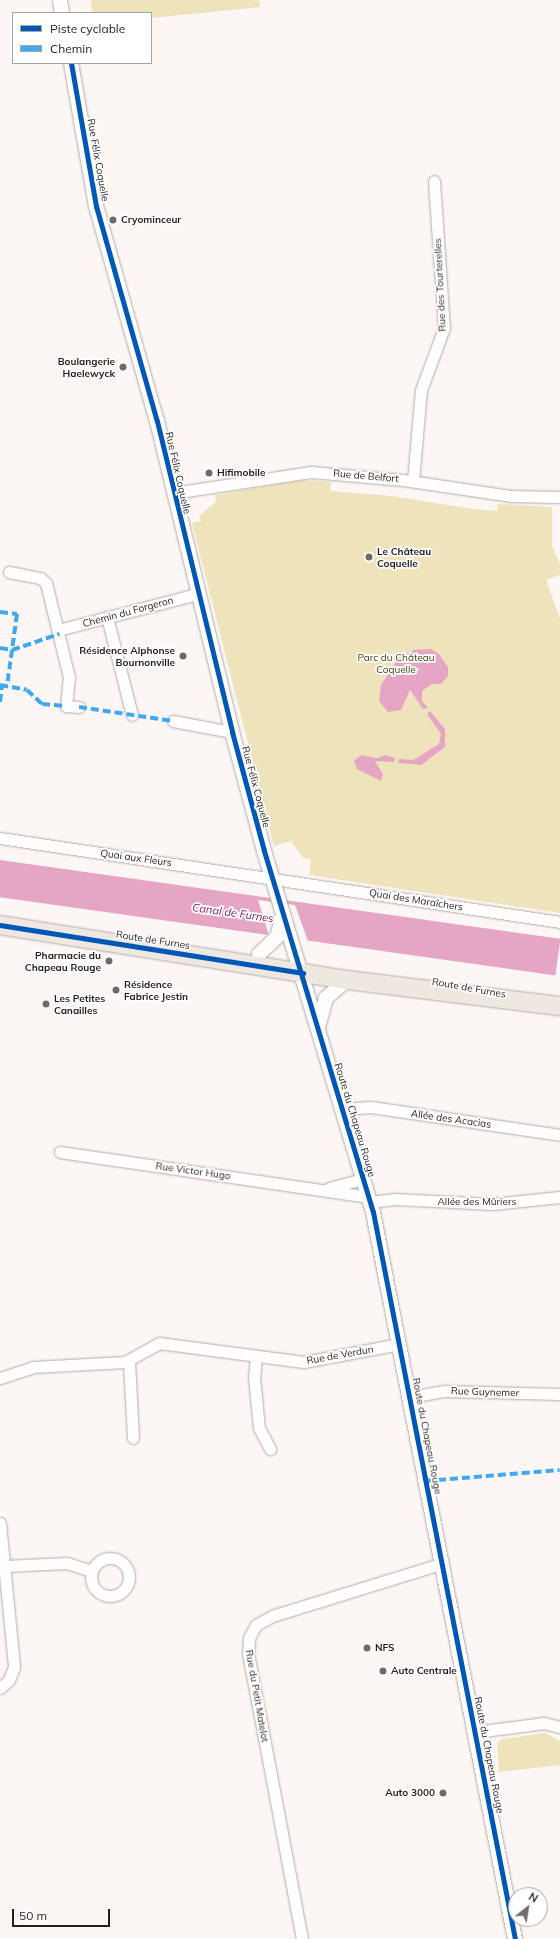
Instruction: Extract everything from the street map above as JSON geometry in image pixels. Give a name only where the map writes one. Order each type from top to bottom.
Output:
[{"type":"main road","name":"Route de Furnes","points":[[0,914],[479,988],[559,1006]]},
{"type":"main road","name":"Route de Furnes","points":[[0,925],[298,959],[347,980],[559,1006]]},
{"type":"street","points":[[60,0],[62,12]]},
{"type":"street","name":"Rue Félix Coquelle","points":[[71,64],[95,201],[150,395],[232,732],[273,883],[283,914]]},
{"type":"street","name":"Rue des Tourterelles","points":[[413,481],[421,390],[444,328],[434,181]]},
{"type":"street","name":"Rue de Belfort","points":[[174,493],[303,472],[413,481],[512,496],[560,497]]},
{"type":"street","points":[[9,572],[45,581],[70,676],[66,706],[79,707]]},
{"type":"street","name":"Chemin du Forgeron","points":[[58,630],[198,594]]},
{"type":"street","points":[[107,617],[132,715]]},
{"type":"street","points":[[174,721],[232,732]]},
{"type":"street","name":"Quai aux Fleurs","points":[[0,838],[273,883]]},
{"type":"street","name":"Quai des Maraîchers","points":[[273,883],[560,922]]},
{"type":"street","points":[[259,954],[274,941],[283,914]]},
{"type":"street","name":"Route du Chapeau Rouge","points":[[283,914],[298,959],[370,1199],[515,1939]]},
{"type":"street","name":"Route du Chapeau Rouge","points":[[319,1031],[326,998],[347,980]]},
{"type":"street","name":"Allée des Acacias","points":[[342,1109],[371,1107],[560,1135]]},
{"type":"street","name":"Rue Victor Hugo","points":[[60,1152],[326,1189],[370,1199]]},
{"type":"street","name":"Rue Victor Hugo","points":[[326,1189],[363,1179]]},
{"type":"street","name":"Allée des Mûriers","points":[[370,1199],[493,1204],[560,1197]]},
{"type":"street","name":"Rue de Verdun","points":[[0,1378],[27,1368],[129,1361],[159,1343],[304,1362],[399,1344]]},
{"type":"street","points":[[256,1356],[254,1370],[259,1428],[270,1449]]},
{"type":"street","points":[[129,1361],[133,1438]]},
{"type":"street","name":"Rue Guynemer","points":[[410,1397],[444,1391],[560,1394]]},
{"type":"street","points":[[0,1523],[14,1667],[9,1680],[0,1688]]},
{"type":"street","points":[[5,1566],[67,1563],[92,1571]]},
{"type":"street","name":"Rue du Petit Matelot","points":[[302,1939],[248,1654],[249,1638],[256,1626],[272,1616],[442,1563]]},
{"type":"street","points":[[475,1732],[544,1723],[560,1727]]},
{"type":"green space","points":[[91,0],[259,0],[260,7],[152,18],[152,12],[92,12]]},
{"type":"green space","name":"Parc du Château Coquelle","points":[[303,480],[331,482],[330,491],[392,496],[472,509],[497,511],[498,504],[552,507],[552,546],[560,564],[560,575],[546,580],[560,619],[560,913],[309,875],[311,859],[303,858],[291,841],[274,846],[192,523],[201,521],[199,516],[216,502],[215,495]]},
{"type":"green space","points":[[545,1733],[560,1741],[560,1765],[499,1772],[497,1743],[502,1739]]},
{"type":"water","points":[[431,649],[439,654],[448,667],[448,676],[441,684],[432,684],[422,691],[422,701],[428,708],[423,709],[410,690],[401,710],[388,712],[379,701],[381,685],[398,659],[414,650]]},
{"type":"water","points":[[430,711],[445,729],[445,747],[421,765],[398,763],[399,759],[413,760],[439,744],[441,734],[427,714]]},
{"type":"water","points":[[361,755],[377,758],[386,755],[395,758],[394,762],[375,761],[383,774],[381,781],[357,769],[354,761]]},
{"type":"water","name":"Canal de Furnes","points":[[0,860],[560,939],[555,975],[0,897]]},
{"type":"pier","points":[[258,900],[295,905],[308,941],[269,936]]},
{"type":"marked path","points":[[0,612],[17,614],[7,686]]},
{"type":"marked path","points":[[0,648],[12,650],[59,634]]},
{"type":"marked path","points":[[0,685],[27,690],[42,704],[66,706]]},
{"type":"marked path","points":[[0,702],[2,686]]},
{"type":"marked path","points":[[79,707],[173,721]]},
{"type":"marked path","points":[[426,1481],[560,1470]]},
{"type":"cycle path","points":[[71,64],[96,206],[157,421],[232,732],[264,851],[373,1212],[515,1939]]},
{"type":"cycle path","points":[[0,925],[303,973]]},
{"type":"place","name":"Cryominceur","points":[[113,220]]},
{"type":"place","name":"Boulangerie Haelewyck","points":[[123,367]]},
{"type":"place","name":"Hifimobile","points":[[209,473]]},
{"type":"place","name":"Le Château Coquelle","points":[[369,557]]},
{"type":"place","name":"Résidence Alphonse Bournonville","points":[[183,656]]},
{"type":"place","name":"Pharmacie du Chapeau Rouge","points":[[109,961]]},
{"type":"place","name":"Résidence Fabrice Jestin","points":[[116,990]]},
{"type":"place","name":"Les Petites Canailles","points":[[46,1004]]},
{"type":"place","name":"NFS","points":[[367,1648]]},
{"type":"place","name":"Auto Centrale","points":[[383,1671]]},
{"type":"place","name":"Auto 3000","points":[[443,1793]]}]
